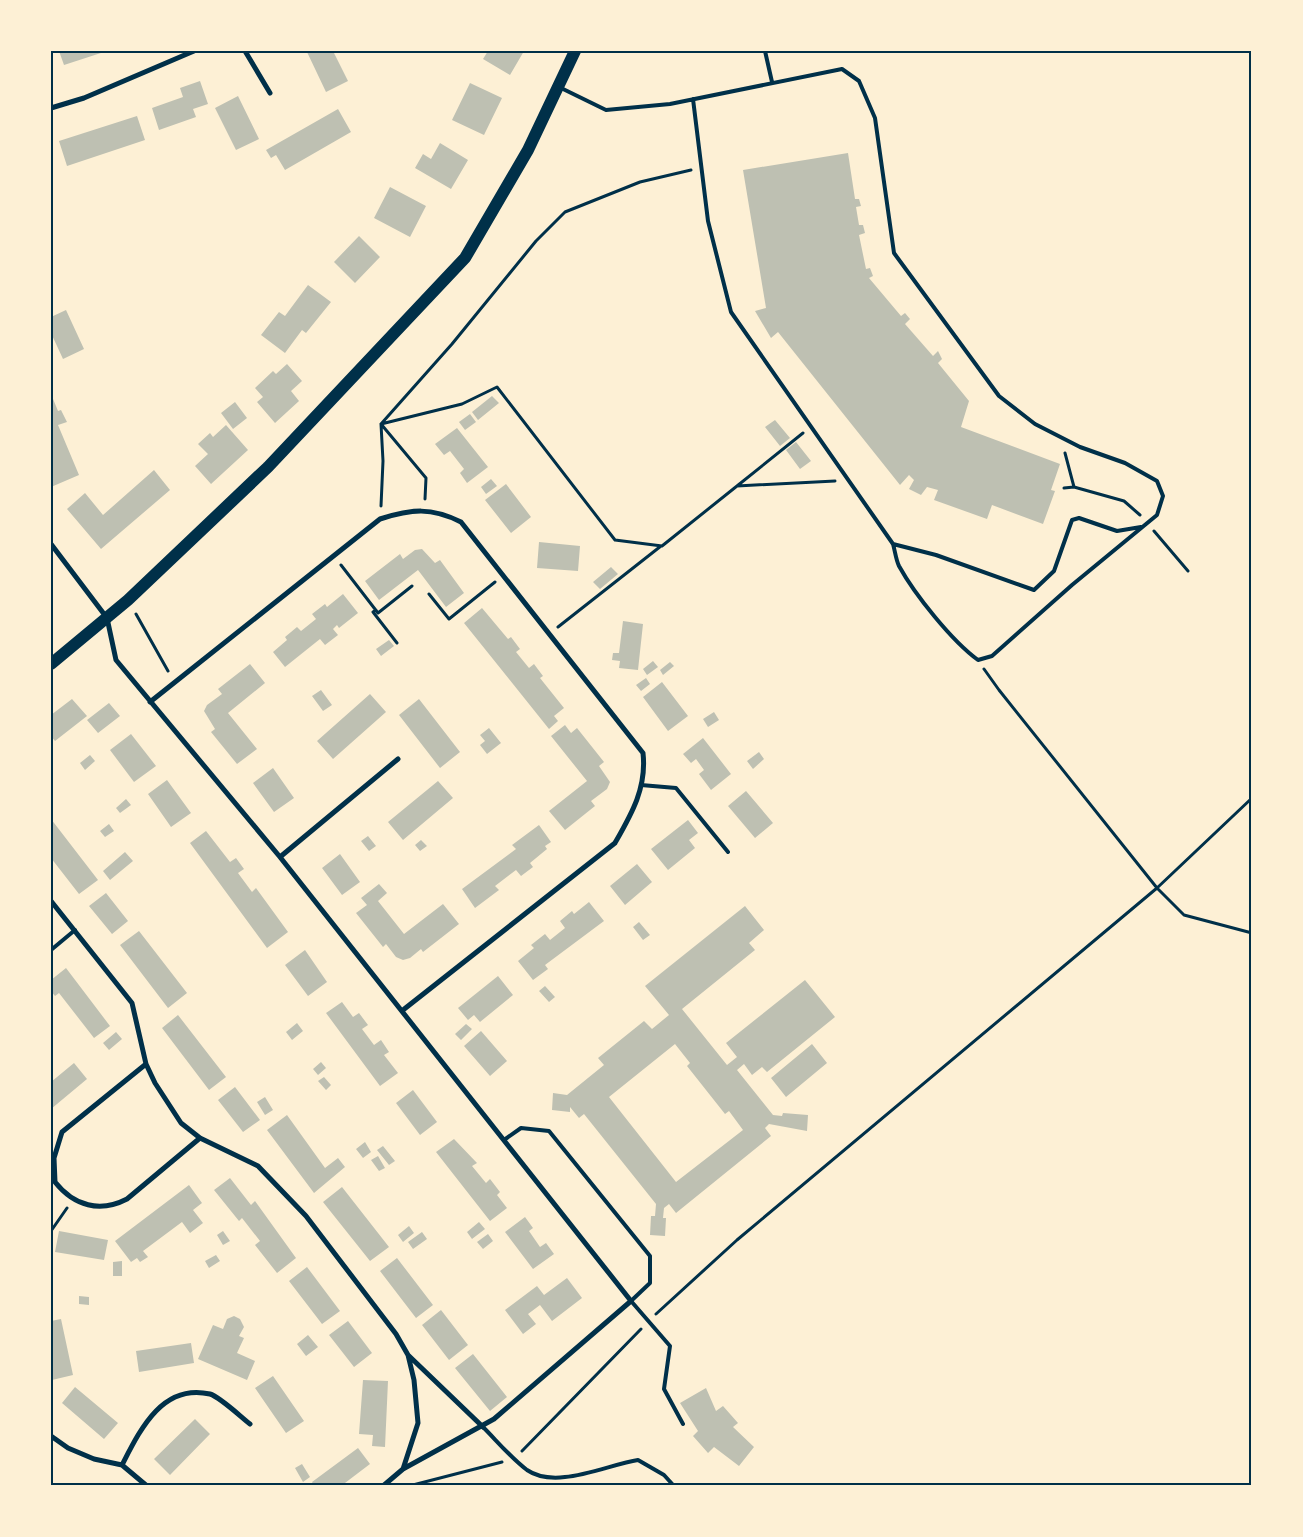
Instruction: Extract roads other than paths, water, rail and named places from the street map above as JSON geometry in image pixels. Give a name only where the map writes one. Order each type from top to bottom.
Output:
[{"type":"main road","points":[[51,664],[128,600],[268,467],[465,258],[528,150],[575,51]]},
{"type":"street","points":[[51,108],[84,98],[194,51]]},
{"type":"street","points":[[245,51],[270,93]]},
{"type":"street","points":[[150,702],[380,520],[396,514],[425,510],[442,513],[461,522],[643,753],[644,762],[637,805],[615,844],[403,1010]]},
{"type":"street","points":[[51,544],[107,618],[116,660],[280,857],[632,1301],[529,1391],[483,1427],[403,1469],[383,1486]]},
{"type":"street","points":[[280,857],[398,759]]},
{"type":"street","points":[[51,900],[132,1003],[146,1064],[165,1100],[182,1122],[200,1138],[258,1166],[306,1216],[396,1334],[408,1355],[414,1380],[418,1423],[403,1469]]},
{"type":"street","points":[[146,1064],[62,1132],[54,1158],[56,1182],[73,1200],[101,1208],[116,1205],[127,1199],[200,1138]]},
{"type":"street","points":[[408,1355],[483,1427]]},
{"type":"street","points":[[122,1465],[142,1424],[167,1399],[190,1394],[211,1394],[250,1424]]},
{"type":"street","points":[[51,1436],[68,1448],[94,1459],[122,1465],[147,1486]]},
{"type":"lane","points":[[765,51],[772,82]]},
{"type":"lane","points":[[558,87],[606,110],[670,104],[693,99],[772,82],[842,70],[859,81],[874,118],[894,253],[999,396],[1035,424],[1080,447],[1125,463],[1157,481],[1163,496],[1157,516],[992,656],[978,660],[964,649],[924,601],[898,565],[893,544],[731,312],[708,221],[693,99]]},
{"type":"lane","points":[[893,544],[936,555],[1034,590],[1054,571],[1072,520],[1079,518],[1117,531],[1145,525]]},
{"type":"lane","points":[[641,785],[676,788],[728,852]]},
{"type":"lane","points":[[51,950],[75,930]]},
{"type":"lane","points":[[504,1140],[522,1128],[549,1131],[650,1256],[650,1283],[632,1301],[670,1346],[664,1390],[683,1424]]},
{"type":"lane","points":[[483,1427],[528,1470],[550,1479],[638,1460],[664,1475],[674,1486]]}]
